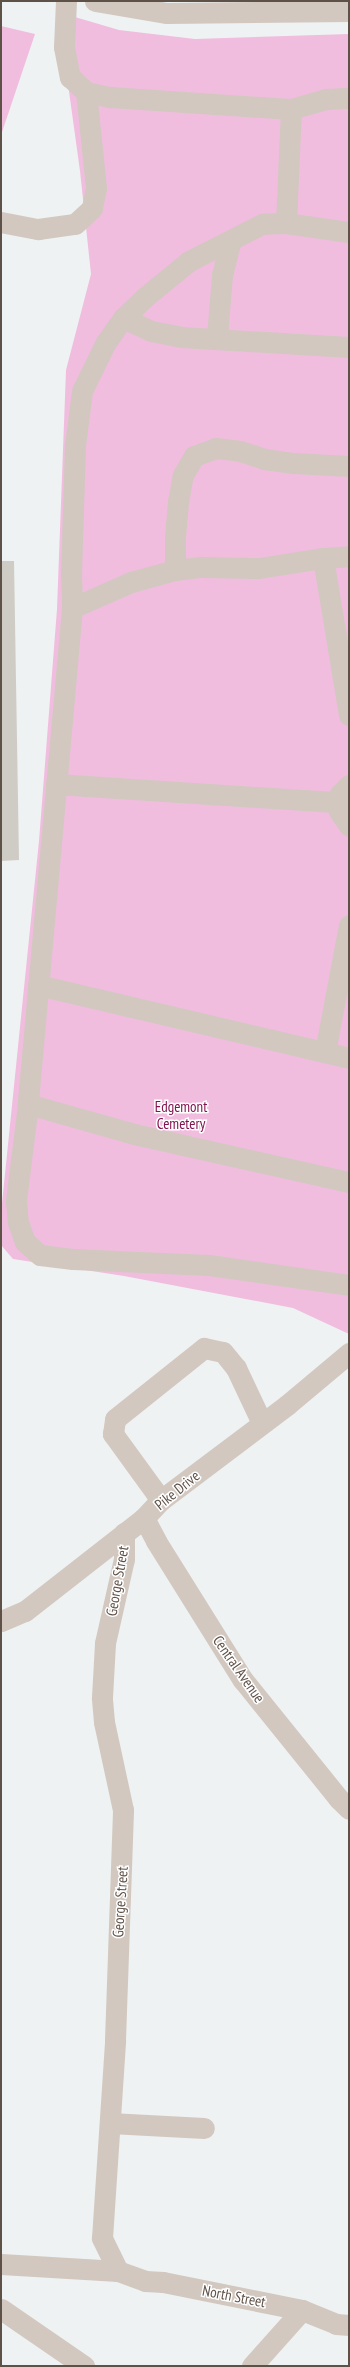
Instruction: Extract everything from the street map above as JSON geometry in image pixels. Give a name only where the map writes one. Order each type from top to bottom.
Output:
[{"type":"street","points":[[66,1],[64,47],[70,77],[86,92],[110,97],[290,110],[327,99],[349,98]]},
{"type":"street","points":[[95,1],[166,13],[349,11]]},
{"type":"street","points":[[1,222],[38,229],[75,224],[92,208],[96,188],[86,92]]},
{"type":"street","points":[[286,222],[290,110]]},
{"type":"street","points":[[349,232],[286,222],[262,224],[230,242],[189,261],[145,296],[123,318],[104,344],[82,391],[75,446],[71,574],[72,608],[28,1104],[16,1201],[18,1222],[25,1242],[40,1255],[73,1259],[209,1264],[349,1285]]},
{"type":"street","points":[[217,337],[222,275],[230,242]]},
{"type":"street","points":[[123,318],[151,331],[181,337],[217,337],[349,347]]},
{"type":"street","points":[[176,570],[174,536],[178,502],[183,475],[194,456],[216,448],[240,451],[279,461],[349,466]]},
{"type":"street","points":[[72,608],[131,582],[176,570],[201,567],[259,568],[323,558],[349,556]]},
{"type":"street","points":[[323,558],[349,715]]},
{"type":"street","points":[[56,784],[338,802]]},
{"type":"street","points":[[349,785],[340,794],[338,802],[339,811],[349,826]]},
{"type":"street","points":[[325,1052],[349,925]]},
{"type":"street","points":[[38,986],[349,1058]]},
{"type":"street","points":[[28,1104],[134,1134],[349,1182]]},
{"type":"street","points":[[161,1500],[113,1434],[115,1419],[204,1348],[222,1352],[236,1368],[262,1423]]},
{"type":"street","name":"Pike Drive","points":[[1,1621],[25,1611],[144,1518],[161,1500],[287,1405],[349,1353]]},
{"type":"street","name":"Central Avenue","points":[[144,1518],[156,1541],[243,1680],[339,1799],[349,1809]]},
{"type":"street","name":"George Street","points":[[118,2271],[102,2238],[110,2123],[123,1810],[104,1722],[102,1697],[105,1643],[124,1559],[124,1533]]},
{"type":"street","points":[[110,2123],[204,2128]]},
{"type":"street","name":"North Street","points":[[1,2264],[118,2271],[145,2281],[163,2282],[302,2310],[336,2324],[349,2325]]},
{"type":"street","points":[[1,2309],[84,2366]]},
{"type":"street","points":[[252,2366],[302,2310]]},
{"type":"green space","name":"Edgemont Cemetery","points":[[58,12],[119,30],[195,39],[349,34],[349,1334],[293,1308],[124,1276],[13,1259],[1,1245],[1,1213],[39,841],[57,609],[66,370],[91,274],[80,171]]},
{"type":"green space","points":[[1,26],[35,34],[1,135]]},
{"type":"building","points":[[1,561],[14,561],[19,860],[1,861]]}]
